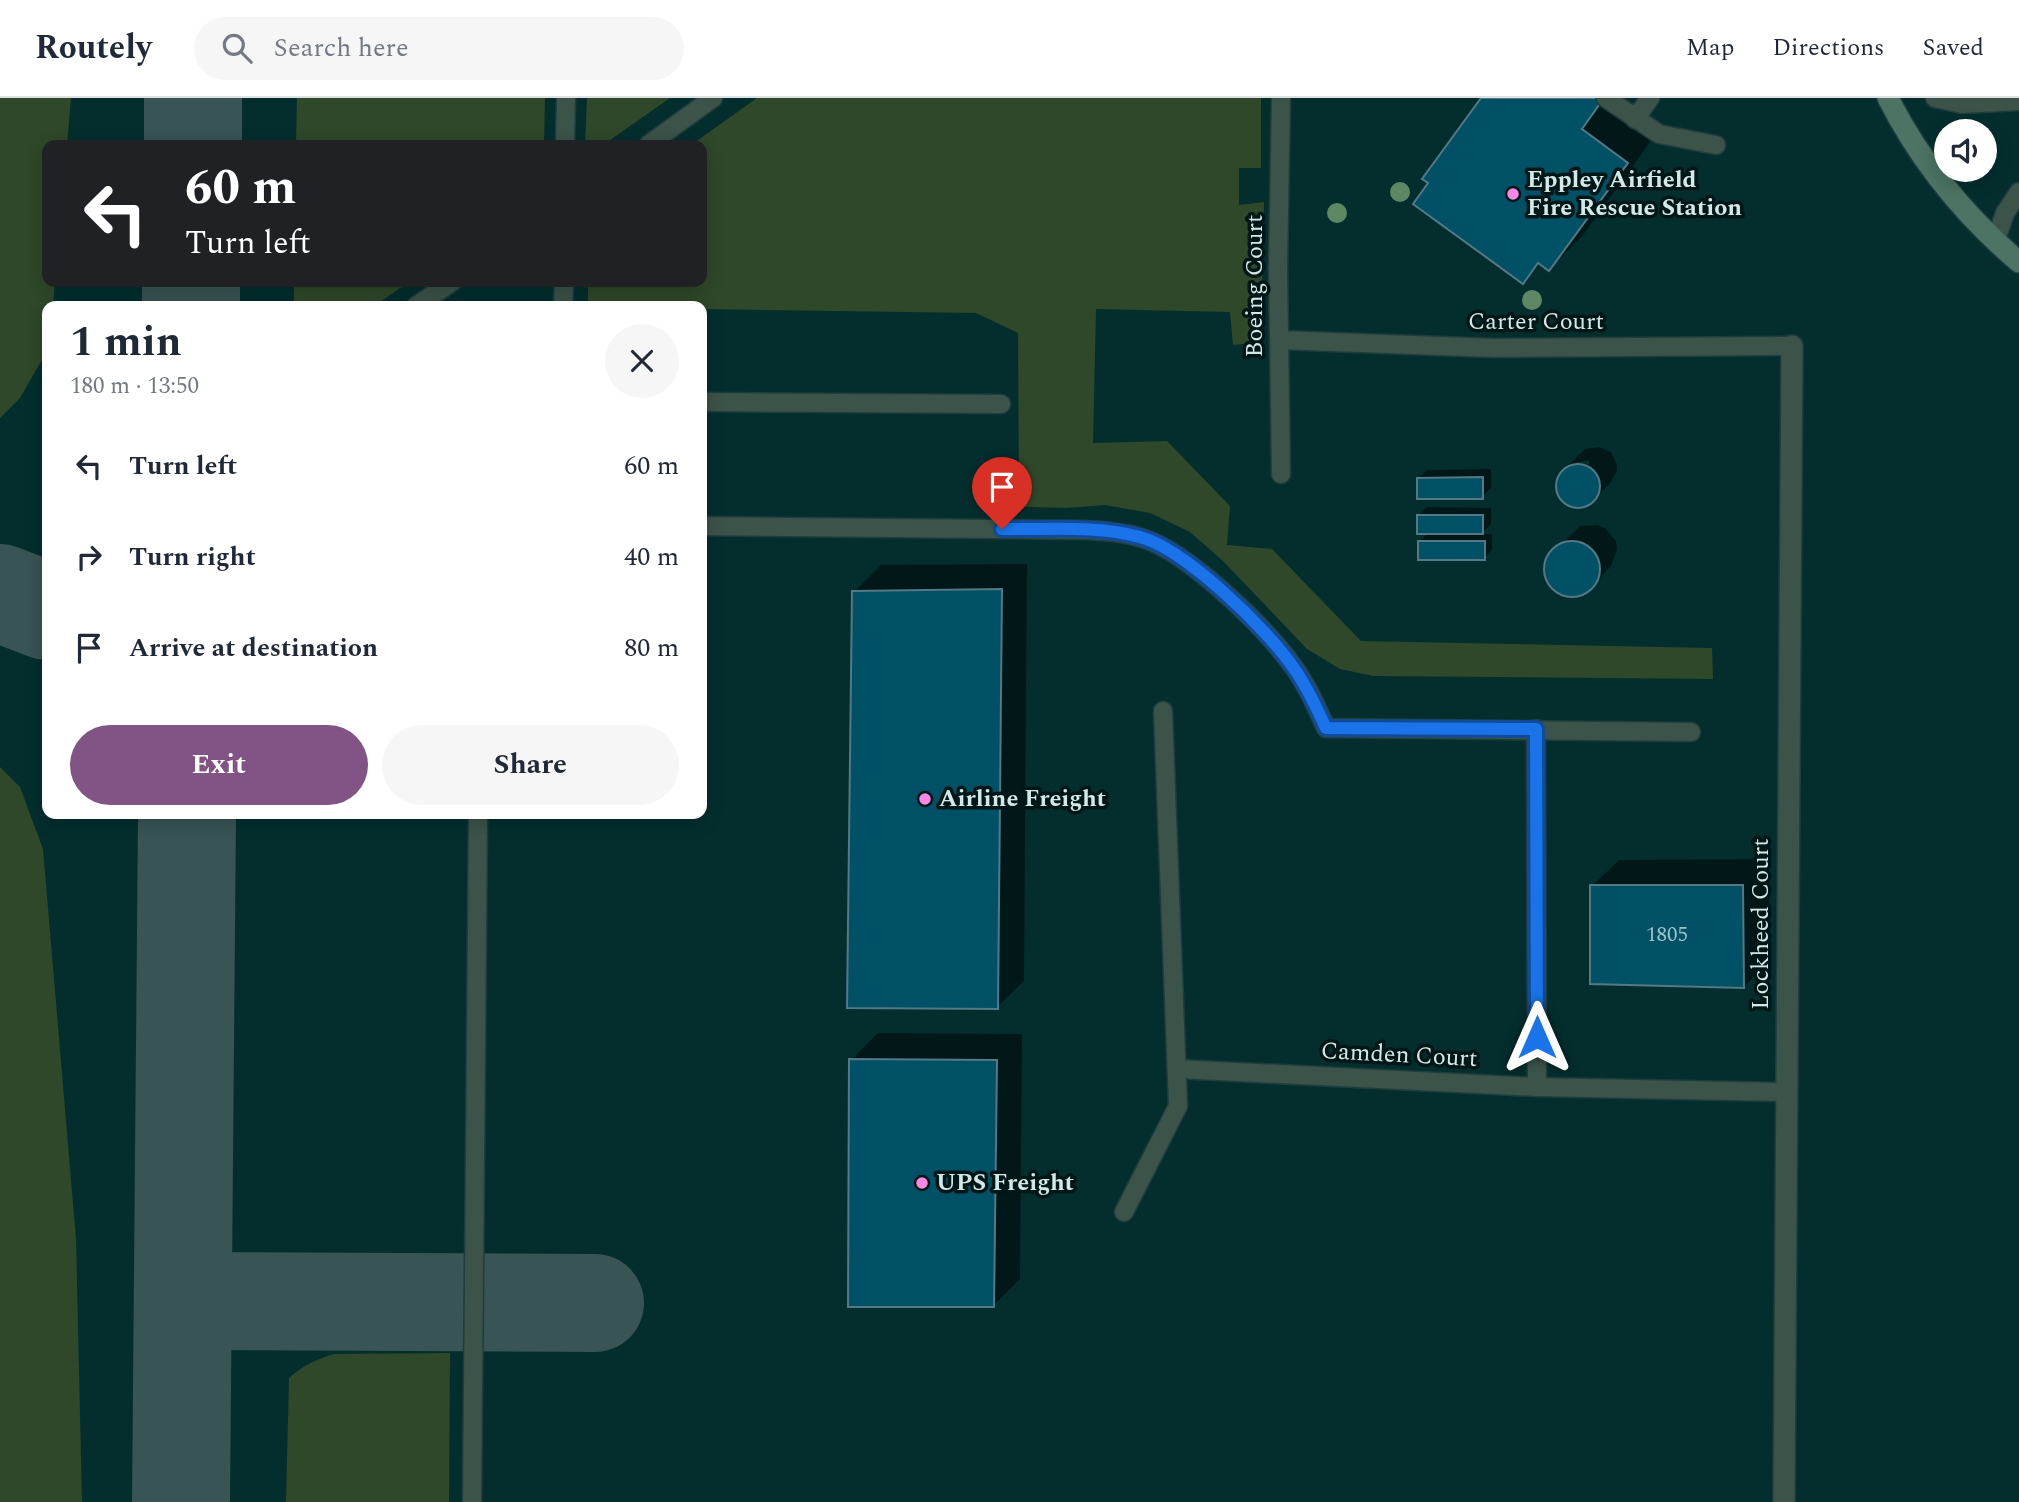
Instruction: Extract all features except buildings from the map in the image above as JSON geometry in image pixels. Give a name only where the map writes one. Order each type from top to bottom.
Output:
[{"type":"main road","points":[[1888,98],[1945,186],[1966,213],[2019,262]]},
{"type":"street","name":"Lockheed Court","points":[[1784,1502],[1792,346]]},
{"type":"lane","points":[[565,140],[566,98]]},
{"type":"lane","points":[[655,140],[713,98]]},
{"type":"lane","name":"Boeing Court","points":[[1281,98],[1278,268],[1281,474]]},
{"type":"lane","points":[[1606,98],[1667,137],[1716,145]]},
{"type":"lane","points":[[1635,119],[1650,98]]},
{"type":"lane","points":[[1935,98],[1962,104],[2019,101]]},
{"type":"lane","points":[[1995,242],[2005,213],[2019,192]]},
{"type":"lane","points":[[424,301],[444,287]]},
{"type":"lane","name":"Carter Court","points":[[1280,340],[1493,348],[1792,346]]},
{"type":"lane","points":[[707,402],[1001,404]]},
{"type":"lane","points":[[707,526],[1084,530],[1132,535],[1165,547],[1209,579],[1277,645],[1309,690],[1326,728],[1690,732]]},
{"type":"lane","points":[[1124,1212],[1178,1107],[1163,711]]},
{"type":"lane","points":[[1536,729],[1537,1087]]},
{"type":"lane","points":[[472,1502],[478,819]]},
{"type":"lane","name":"Camden Court","points":[[1178,1069],[1537,1087],[1786,1092]]},
{"type":"shaded area","points":[[0,98],[2019,98],[2019,1502],[0,1502]]},
{"type":"green space","points":[[0,98],[71,98],[67,140],[42,140],[42,287],[55,287],[53,301],[42,301],[42,360],[20,398],[0,418]]},
{"type":"green space","points":[[297,98],[545,98],[544,140],[296,140]]},
{"type":"green space","points":[[587,98],[670,98],[610,140],[585,140]]},
{"type":"green space","points":[[757,98],[1261,98],[1261,168],[1239,168],[1239,205],[1264,202],[1261,336],[1253,343],[1233,345],[1230,312],[1096,309],[1093,443],[1167,441],[1230,506],[1227,545],[1272,549],[1361,641],[1712,648],[1713,679],[1373,676],[1340,669],[1307,649],[1223,561],[1190,532],[1150,513],[1105,505],[1067,508],[997,506],[999,493],[1019,491],[1018,333],[976,313],[707,309],[707,301],[588,301],[588,287],[707,287],[707,140],[698,140]]},
{"type":"green space","points":[[294,287],[402,287],[381,301],[294,301]]},
{"type":"green space","points":[[0,767],[20,787],[43,849],[76,1239],[82,1502],[0,1502]]},
{"type":"green space","points":[[450,1353],[449,1502],[286,1502],[289,1378],[310,1363],[334,1354]]},
{"type":"taxiway","points":[[193,98],[193,140]]},
{"type":"taxiway","points":[[191,287],[191,301]]},
{"type":"taxiway","points":[[0,593],[42,609]]},
{"type":"taxiway","points":[[181,1502],[187,819]]},
{"type":"taxiway","points":[[183,1301],[595,1303]]},
{"type":"place","name":"Eppley Airfield Fire Rescue Station","points":[[1513,194]]},
{"type":"place","name":"Airline Freight","points":[[925,799]]},
{"type":"place","name":"UPS Freight","points":[[922,1183]]},
{"type":"route","points":[[1002,529],[1119,532],[1165,547],[1209,579],[1277,645],[1309,690],[1326,728],[1536,729],[1537,1037]]}]
